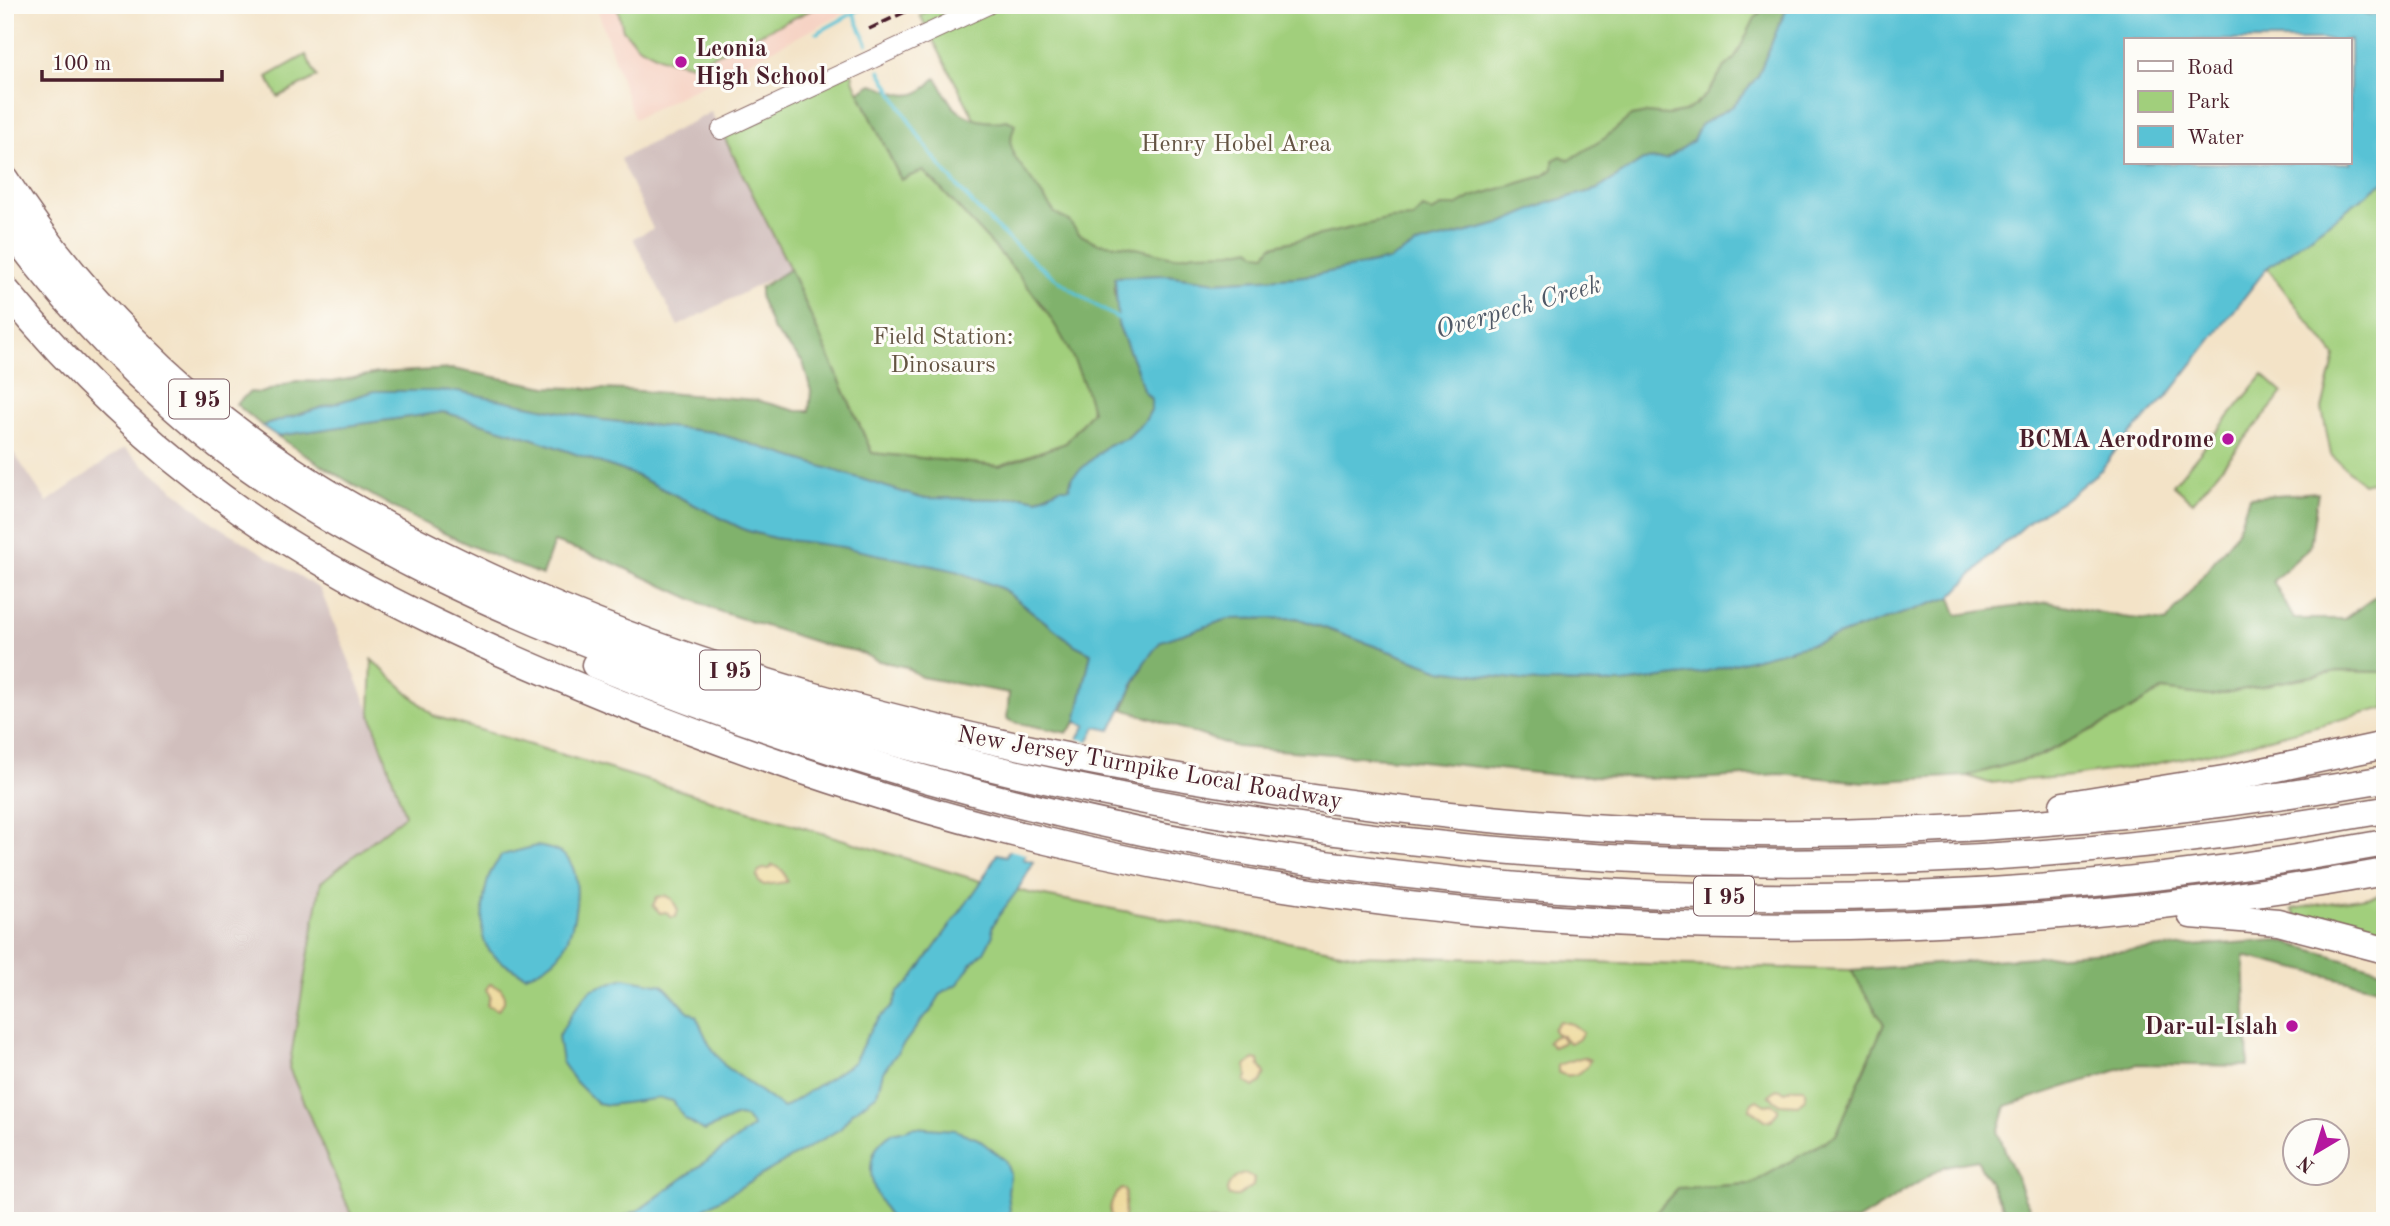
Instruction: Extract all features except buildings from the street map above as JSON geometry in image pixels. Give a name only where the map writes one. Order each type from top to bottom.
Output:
[{"type":"highway","name":"New Jersey Turnpike Local Roadway","points":[[5,178],[45,237],[89,291],[148,353],[204,404],[319,487],[379,522],[432,585],[550,674],[703,736],[834,781],[979,824],[1049,842],[1201,874],[1310,892],[1471,912],[1691,925],[1852,926],[2002,920],[2123,910],[2288,890],[2385,872]]},
{"type":"highway","name":"I 95","points":[[5,223],[92,330],[138,376],[198,429],[242,463],[312,510],[366,541],[432,585],[569,655],[742,720],[856,759],[995,798],[1257,853],[1401,873],[1532,886],[1709,896],[1894,895],[2055,887],[2235,867],[2385,843]]},
{"type":"highway","name":"I 95","points":[[5,253],[54,314],[95,358],[183,439],[237,481],[307,528],[367,562],[711,688],[860,734],[1011,773],[1237,818],[1433,844],[1598,858],[1762,864],[1940,860],[2090,851],[2236,833],[2385,810]]},
{"type":"highway","name":"New Jersey Turnpike Local Roadway","points":[[5,289],[100,394],[168,455],[290,543],[356,581],[432,585],[551,604],[706,663],[853,706],[1098,762],[1307,798],[1499,821],[1719,833],[1885,832],[2023,825],[2133,816],[2385,779]]},
{"type":"highway","points":[[1885,832],[1954,816],[2074,804],[2179,787],[2385,745]]},
{"type":"highway","points":[[2123,910],[2278,922],[2385,950]]},
{"type":"street","points":[[722,131],[988,5]]},
{"type":"shaded area","name":"Leonia High School","points":[[596,5],[861,5],[634,119]]},
{"type":"shaded area","points":[[711,112],[790,269],[678,326],[633,238],[653,229],[620,159]]},
{"type":"shaded area","points":[[5,440],[47,502],[124,448],[212,522],[320,589],[370,712],[405,815],[321,882],[354,1221],[5,1221]]},
{"type":"green space","points":[[617,5],[822,5],[693,65],[661,58],[638,46],[623,30]]},
{"type":"green space","name":"Henry Hobel Area","points":[[940,5],[1789,5],[1700,125],[1666,159],[1192,278],[1068,233],[974,118],[920,15]]},
{"type":"green space","points":[[1766,5],[1789,5],[1758,76],[1733,106],[1700,125],[1693,141],[1666,159],[1643,160],[1598,189],[1548,203],[1500,224],[1416,245],[1389,260],[1324,273],[1216,282],[1166,275],[1115,277],[1118,324],[1143,390],[1151,399],[1151,410],[1145,421],[1126,439],[1108,445],[1073,477],[1069,488],[1060,488],[1038,499],[1021,496],[1000,499],[921,498],[713,432],[602,420],[457,391],[375,391],[262,426],[236,404],[250,392],[261,393],[296,381],[333,382],[378,373],[453,369],[547,387],[756,400],[797,411],[809,411],[811,391],[803,362],[773,330],[760,298],[760,288],[790,269],[872,453],[999,466],[1066,443],[1092,411],[1084,384],[1073,358],[1046,311],[1013,268],[923,171],[901,180],[859,92],[872,84],[910,95],[923,90],[936,78],[951,104],[960,112],[972,118],[994,122],[1007,120],[1015,124],[1010,141],[1014,156],[1055,213],[1069,221],[1079,234],[1097,243],[1128,246],[1173,257],[1251,248],[1256,253],[1266,254],[1272,246],[1390,219],[1413,218],[1423,208],[1432,212],[1443,206],[1456,206],[1472,197],[1543,176],[1553,169],[1553,160],[1561,156],[1569,160],[1605,138],[1631,116],[1683,112],[1707,94],[1723,69],[1735,58],[1755,18]]},
{"type":"green space","points":[[306,55],[317,77],[278,97],[267,77]]},
{"type":"green space","name":"Field Station: Dinosaurs","points":[[851,69],[854,82],[901,180],[922,170],[1013,267],[1046,310],[1060,334],[1084,383],[1092,411],[1066,443],[999,466],[872,453],[790,269],[721,131]]},
{"type":"green space","points":[[2385,181],[2385,479],[2363,484],[2331,455],[2322,409],[2335,356],[2267,268]]},
{"type":"green space","name":"BCMA Aerodrome","points":[[2263,375],[2283,393],[2193,502],[2173,485]]},
{"type":"green space","points":[[444,412],[528,437],[635,475],[745,530],[774,538],[842,546],[957,571],[1003,589],[1075,645],[1091,653],[1076,722],[1067,733],[1013,722],[1007,719],[1009,693],[921,677],[906,667],[718,611],[607,560],[554,542],[542,575],[473,547],[405,514],[340,477],[277,436]]},
{"type":"green space","points":[[2318,492],[2310,547],[2273,581],[2294,619],[2344,619],[2385,590],[2385,672],[2338,671],[2210,696],[2162,690],[2122,715],[2039,756],[1967,776],[1865,782],[1780,774],[1695,779],[1555,775],[1411,760],[1236,747],[1123,709],[1144,663],[1161,641],[1228,619],[1297,618],[1441,670],[1538,682],[1622,683],[1700,673],[1822,641],[1951,597],[1957,615],[2048,602],[2122,617],[2166,622],[2237,532],[2249,497]]},
{"type":"green space","points":[[372,660],[434,716],[987,883],[1357,955],[1851,970],[1884,1024],[1837,1135],[1751,1184],[1678,1188],[1648,1221],[354,1221],[289,1068],[321,882],[405,815],[370,712]]},
{"type":"green space","points":[[2338,671],[2385,672],[2385,708],[2224,750],[2144,766],[1989,783],[1967,776],[2039,756],[2122,715],[2162,690],[2210,696]]},
{"type":"green space","points":[[2385,894],[2385,937],[2361,930],[2299,921],[2292,909]]},
{"type":"green space","points":[[2277,940],[2385,971],[2385,990],[2244,956],[2248,1066],[2137,1064],[2006,1106],[1998,1133],[2037,1221],[2011,1221],[1977,1160],[1945,1166],[1857,1221],[1648,1221],[1678,1188],[1751,1184],[1836,1135],[1884,1024],[1851,970]]},
{"type":"sand","points":[[773,865],[783,871],[787,882],[764,885],[759,882],[759,871],[769,869]]},
{"type":"sand","points":[[666,896],[672,899],[678,910],[676,917],[671,917],[666,912],[660,913],[653,905],[657,897]]},
{"type":"sand","points":[[490,984],[500,988],[504,994],[504,1002],[498,1010],[487,1005],[490,996],[486,989]]},
{"type":"sand","points":[[1559,1021],[1572,1024],[1583,1032],[1578,1040],[1569,1043],[1560,1035],[1564,1042],[1553,1047],[1548,1042],[1559,1035],[1553,1029]]},
{"type":"sand","points":[[1583,1057],[1590,1060],[1581,1072],[1567,1075],[1558,1072],[1558,1065]]},
{"type":"sand","points":[[1254,1059],[1259,1060],[1265,1073],[1261,1082],[1254,1087],[1245,1081],[1246,1066]]},
{"type":"sand","points":[[1793,1088],[1803,1088],[1806,1092],[1805,1099],[1798,1105],[1780,1104],[1769,1095],[1777,1089],[1786,1092]]},
{"type":"sand","points":[[1757,1100],[1778,1108],[1771,1120],[1767,1121],[1750,1109],[1752,1103]]},
{"type":"sand","points":[[1245,1174],[1254,1178],[1253,1186],[1238,1196],[1229,1196],[1227,1191],[1231,1182]]},
{"type":"sand","points":[[1122,1189],[1126,1193],[1124,1218],[1122,1221],[1112,1221],[1111,1203]]},
{"type":"water","name":"Overpeck Creek","points":[[1789,5],[2352,5],[2367,14],[2385,16],[2385,181],[2267,268],[2166,398],[2118,447],[2102,469],[2064,500],[2035,517],[1992,554],[1951,597],[1822,641],[1700,673],[1622,683],[1538,682],[1441,670],[1297,618],[1228,619],[1161,641],[1144,663],[1111,730],[1096,727],[1023,859],[1034,862],[992,927],[993,935],[984,952],[971,964],[958,984],[942,992],[930,1012],[883,1072],[877,1094],[852,1113],[840,1129],[683,1221],[612,1221],[639,1210],[753,1127],[745,1117],[737,1116],[704,1131],[684,1118],[673,1101],[661,1098],[609,1105],[597,1103],[576,1082],[562,1062],[558,1037],[590,990],[624,978],[663,985],[696,1016],[709,1044],[724,1065],[783,1108],[854,1062],[871,1028],[892,1007],[898,992],[909,983],[980,884],[997,854],[1006,856],[1086,725],[1076,722],[1091,653],[1075,645],[1003,589],[957,571],[842,547],[774,538],[745,530],[635,475],[528,437],[444,412],[277,436],[262,426],[375,391],[457,391],[602,420],[713,432],[921,498],[1000,499],[1021,496],[1038,499],[1060,488],[1069,488],[1072,477],[1108,445],[1126,439],[1145,421],[1151,410],[1151,399],[1143,390],[1118,324],[1115,277],[1166,275],[1216,282],[1297,277],[1389,260],[1416,245],[1500,224],[1548,203],[1598,189],[1643,160],[1666,159],[1693,141],[1700,125],[1733,106],[1758,76]]},
{"type":"water","points":[[536,846],[550,849],[567,858],[574,871],[577,893],[571,928],[561,952],[548,965],[525,975],[503,963],[489,950],[482,930],[483,910],[490,874],[502,855]]},
{"type":"water","points":[[913,1127],[955,1130],[978,1139],[1005,1160],[1010,1174],[1008,1192],[1011,1221],[892,1221],[874,1186],[872,1158],[887,1136]]},
{"type":"pier","points":[[1074,738],[1092,742],[1029,855],[1006,849]]},
{"type":"waterway","points":[[817,33],[868,5]]},
{"type":"waterway","points":[[854,14],[867,44]]},
{"type":"waterway","points":[[880,71],[922,141],[942,168],[987,218],[1037,264],[1121,320]]},
{"type":"railway","points":[[869,29],[920,5]]},
{"type":"place","name":"Leonia High School","points":[[681,62]]},
{"type":"place","name":"BCMA Aerodrome","points":[[2228,439]]},
{"type":"place","name":"Dar-ul-Islah","points":[[2292,1026]]}]
